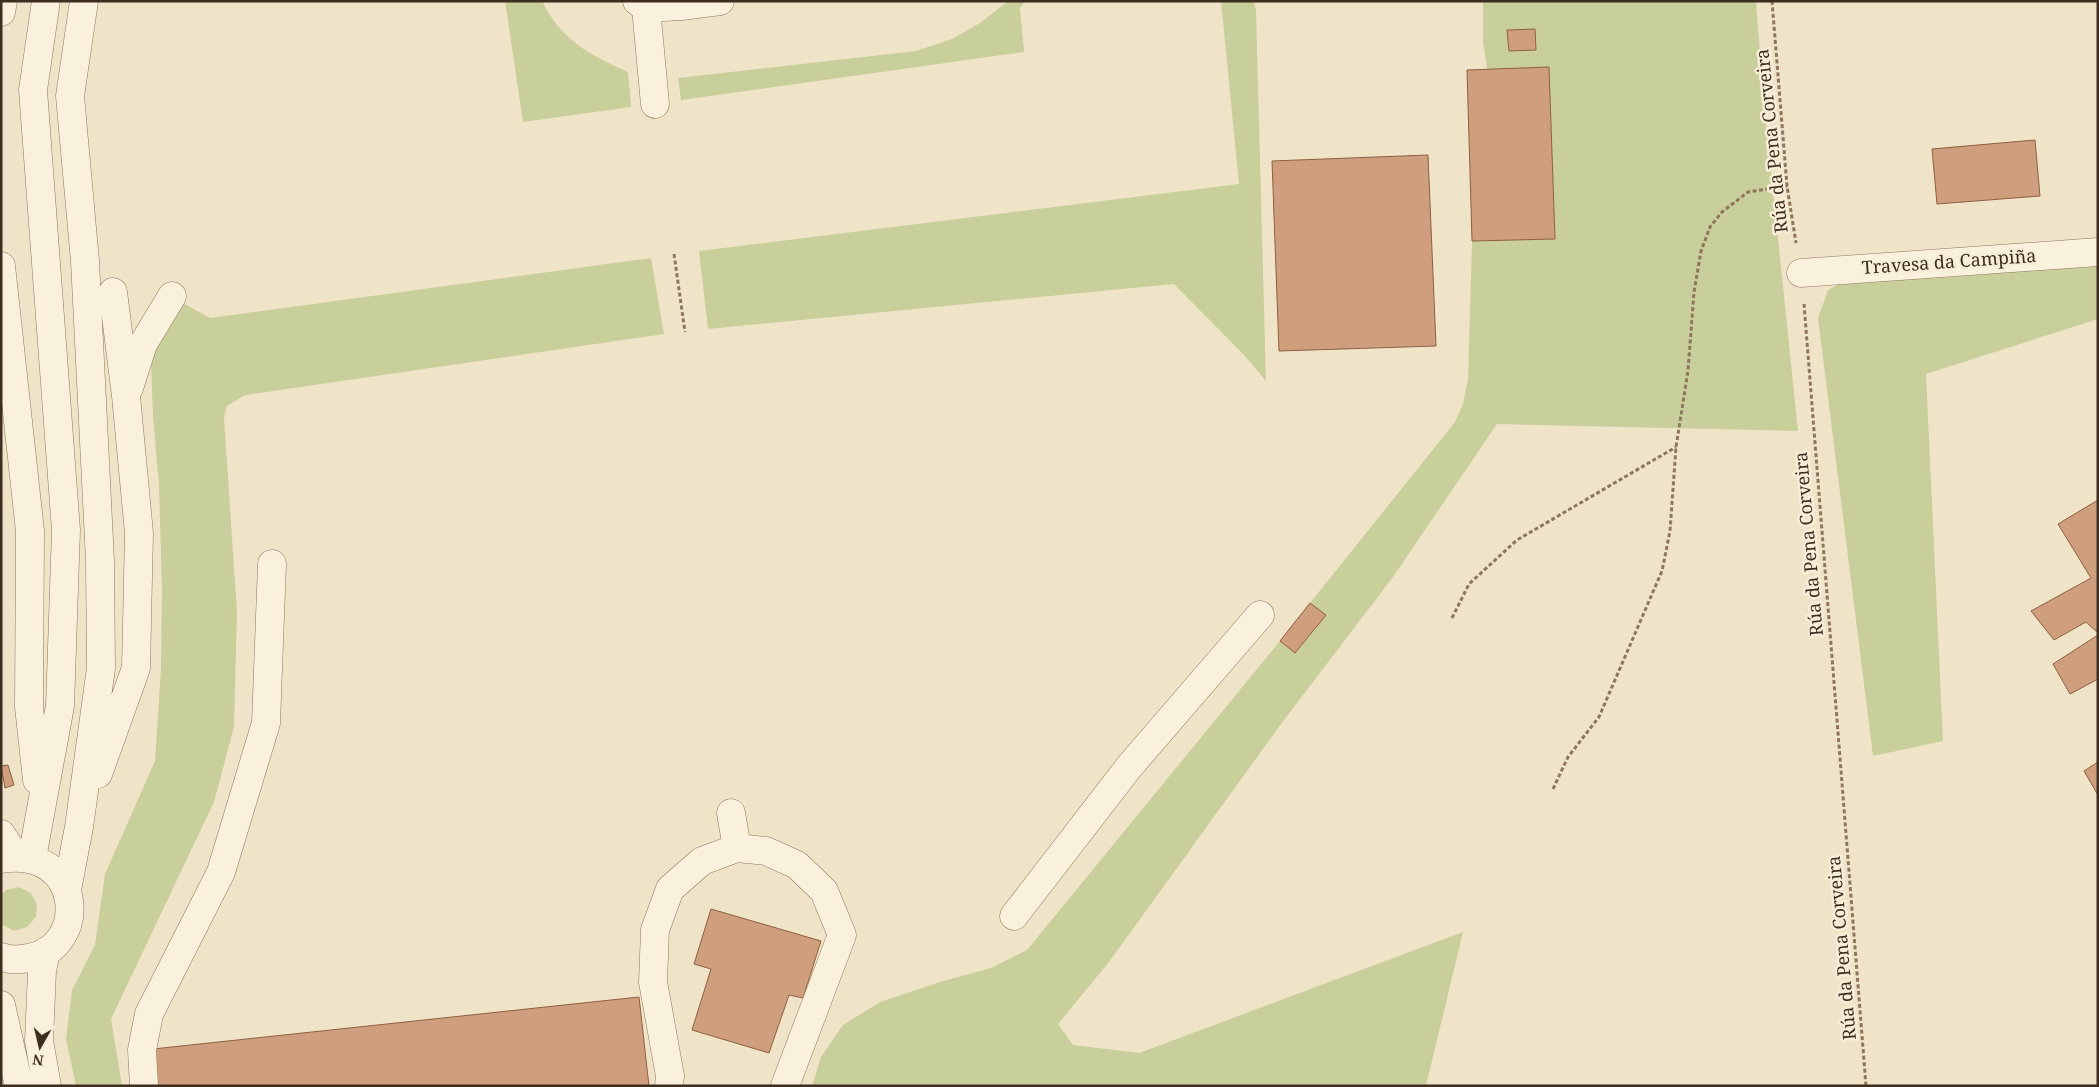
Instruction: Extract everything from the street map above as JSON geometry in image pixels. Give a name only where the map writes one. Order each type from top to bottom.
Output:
[{"type":"street","points":[[1,12],[3,1]]},
{"type":"street","points":[[16,858],[40,807],[60,706],[66,530],[33,90],[46,1]]},
{"type":"street","points":[[67,890],[79,827],[101,668],[100,561],[85,261],[70,96],[84,1]]},
{"type":"street","points":[[654,104],[642,5],[681,6],[720,1]]},
{"type":"street","name":"Travesa da Campiña","points":[[1801,273],[2098,252]]},
{"type":"street","points":[[1,266],[30,531],[29,707],[40,807]]},
{"type":"street","points":[[79,827],[136,668],[140,533],[113,292]]},
{"type":"street","points":[[126,396],[143,344],[172,296]]},
{"type":"street","points":[[144,1086],[142,1050],[149,1014],[221,872],[266,723],[272,564]]},
{"type":"street","points":[[1014,916],[1129,768],[1260,615]]},
{"type":"street","points":[[732,813],[737,848]]},
{"type":"street","points":[[1,834],[16,858],[47,865],[59,876],[67,890],[70,906],[68,923],[61,938],[46,951],[34,957],[18,960],[1,957]]},
{"type":"street","points":[[669,1086],[670,1076],[653,982],[655,930],[670,889],[702,861],[737,848],[766,850],[797,865],[824,891],[842,936],[785,1086]]},
{"type":"street","points":[[46,951],[42,971],[39,1041],[47,1086]]},
{"type":"street","points":[[1,1004],[14,1055],[19,1086]]},
{"type":"street","points":[[14,1055],[25,1086]]},
{"type":"path","name":"Rúa da Pena Corveira","points":[[1772,1],[1787,186],[1801,273],[1866,1086]]},
{"type":"path","points":[[1553,789],[1568,757],[1599,716],[1662,571],[1674,497],[1676,446],[1688,371],[1694,292],[1700,251],[1710,227],[1722,212],[1748,192],[1787,186]]},
{"type":"path","points":[[674,254],[685,332]]},
{"type":"path","points":[[1452,618],[1469,584],[1517,540],[1676,446]]},
{"type":"green space","points":[[505,1],[542,1],[558,26],[578,45],[628,72],[631,107],[523,122]]},
{"type":"green space","points":[[1008,1],[1025,1],[1020,8],[1024,52],[681,100],[678,78],[916,51],[952,39],[980,23]]},
{"type":"green space","points":[[1221,1],[1254,1],[1256,11],[1266,381],[1245,356],[1174,284],[708,329],[699,251],[1239,184]]},
{"type":"green space","points":[[1483,1],[1756,1],[1763,93],[1798,431],[1497,424],[1393,577],[1281,724],[1109,962],[1058,1024],[1073,1045],[1139,1053],[1463,932],[1426,1086],[812,1086],[821,1057],[843,1025],[880,1002],[940,982],[991,968],[1027,950],[1280,641],[1296,652],[1325,615],[1310,603],[1455,422],[1463,404],[1468,379],[1472,241],[1555,239],[1549,67],[1487,69],[1483,42]]},
{"type":"green space","points":[[651,258],[664,334],[245,395],[227,406],[224,417],[237,612],[234,727],[214,802],[111,1019],[122,1086],[76,1086],[66,1039],[72,990],[95,945],[105,874],[155,761],[161,669],[162,590],[159,485],[151,364],[157,339],[183,303],[210,318]]},
{"type":"green space","points":[[2098,265],[2098,319],[1926,374],[1943,741],[1873,756],[1818,318],[1828,290],[1843,282],[1962,276]]},
{"type":"green space","points":[[19,887],[31,893],[37,905],[36,917],[27,927],[14,931],[1,924],[1,895],[6,890]]},
{"type":"building","points":[[1535,29],[1536,50],[1509,51],[1507,30]]},
{"type":"building","points":[[1549,67],[1555,239],[1472,241],[1467,70]]},
{"type":"building","points":[[2035,140],[2040,196],[1937,204],[1932,149]]},
{"type":"building","points":[[1428,155],[1436,346],[1279,351],[1272,161]]},
{"type":"building","points":[[2098,500],[2098,633],[2086,622],[2054,640],[2031,611],[2091,578],[2058,524]]},
{"type":"building","points":[[1310,603],[1326,615],[1295,653],[1280,641]]},
{"type":"building","points":[[2098,635],[2098,679],[2070,694],[2053,664]]},
{"type":"building","points":[[2098,762],[2098,795],[2084,771]]},
{"type":"building","points":[[8,765],[14,785],[5,788],[1,766]]},
{"type":"building","points":[[711,909],[821,941],[803,998],[789,995],[769,1053],[692,1030],[711,969],[694,964]]},
{"type":"building","points":[[639,997],[649,1086],[157,1086],[153,1049]]}]
